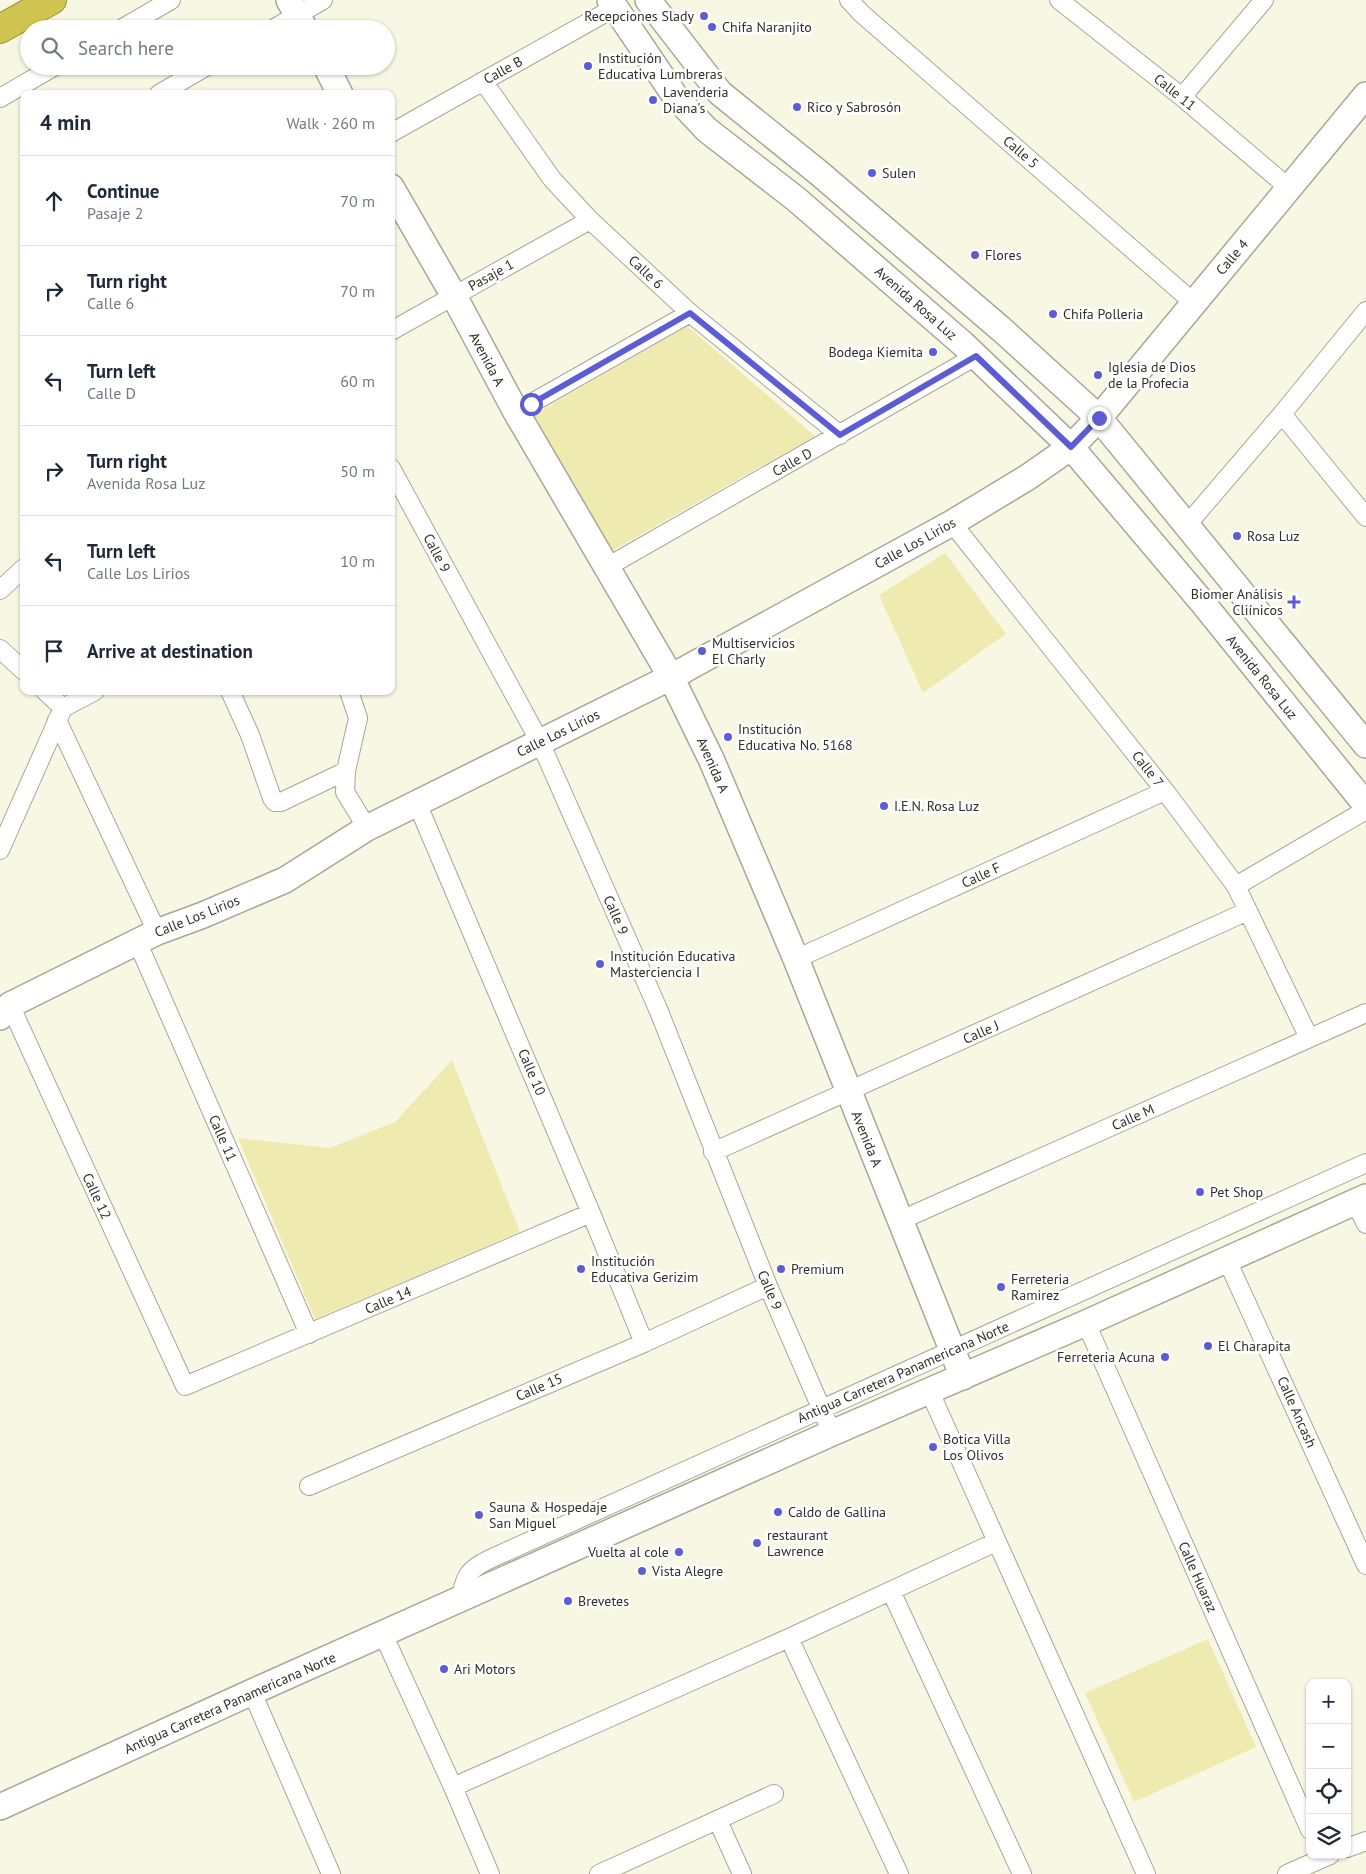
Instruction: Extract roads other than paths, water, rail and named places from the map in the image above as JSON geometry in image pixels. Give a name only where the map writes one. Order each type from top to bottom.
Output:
[{"type":"highway","points":[[0,29],[52,0]]},
{"type":"street","points":[[137,20],[171,0]]},
{"type":"street","points":[[297,15],[323,0]]},
{"type":"street","points":[[648,0],[720,93],[819,173],[1001,329],[1099,418],[1366,745]]},
{"type":"street","name":"Calle 5","points":[[849,0],[861,13],[1194,303]]},
{"type":"street","points":[[1182,97],[1264,0]]},
{"type":"street","name":"Calle 11","points":[[1067,2],[1289,188]]},
{"type":"street","name":"Calle B","points":[[395,131],[612,4]]},
{"type":"street","name":"Avenida Rosa Luz","points":[[612,4],[675,96],[707,130],[796,199],[976,356],[1071,447],[1202,602],[1366,805]]},
{"type":"street","points":[[0,98],[40,75]]},
{"type":"street","points":[[166,90],[192,75]]},
{"type":"street","points":[[330,75],[338,90]]},
{"type":"street","name":"Calle 6","points":[[483,81],[552,179],[590,220],[690,313],[840,435]]},
{"type":"street","name":"Calle 4","points":[[1099,418],[1366,95]]},
{"type":"street","name":"Avenida A","points":[[395,194],[454,296],[516,412],[671,677],[712,761],[796,959],[899,1221],[963,1377]]},
{"type":"street","name":"Pasaje 1","points":[[395,329],[590,220]]},
{"type":"street","points":[[1186,526],[1282,414],[1366,311]]},
{"type":"street","points":[[516,412],[690,313]]},
{"type":"street","name":"Calle D","points":[[607,566],[976,356]]},
{"type":"street","points":[[1282,414],[1366,517]]},
{"type":"street","name":"Calle Los Lirios","points":[[5,1011],[147,937],[285,880],[367,828],[671,677],[952,523],[1028,477],[1071,447],[1099,418]]},
{"type":"street","name":"Calle 9","points":[[395,475],[540,742],[658,1010],[768,1286],[832,1433]]},
{"type":"street","name":"Calle 7","points":[[952,523],[1165,791],[1236,886],[1309,1038]]},
{"type":"street","points":[[0,590],[20,572]]},
{"type":"street","points":[[0,649],[20,667]]},
{"type":"street","points":[[48,695],[60,714]]},
{"type":"street","points":[[0,850],[60,714],[89,695]]},
{"type":"street","points":[[232,695],[250,736],[275,802],[281,802],[346,771]]},
{"type":"street","points":[[351,695],[358,718],[346,771],[345,792],[367,828]]},
{"type":"street","name":"Calle 11","points":[[60,714],[147,937],[309,1334]]},
{"type":"street","name":"Calle F","points":[[796,959],[1165,791]]},
{"type":"street","name":"Calle 10","points":[[418,803],[644,1343]]},
{"type":"street","points":[[1236,886],[1366,810]]},
{"type":"street","name":"Calle J","points":[[714,1152],[1248,912]]},
{"type":"street","name":"Calle 12","points":[[5,1011],[185,1386]]},
{"type":"street","name":"Calle M","points":[[899,1221],[1366,1013]]},
{"type":"street","name":"Antigua Carretera Panamericana Norte","points":[[460,1600],[465,1580],[474,1567],[1366,1163]]},
{"type":"street","points":[[1360,1199],[1366,1224]]},
{"type":"street","name":"Antigua Carretera Panamericana Norte","points":[[0,1807],[252,1692],[832,1433],[1086,1324],[1360,1199]]},
{"type":"street","name":"Calle 14","points":[[185,1386],[591,1213]]},
{"type":"street","name":"Calle Ancash","points":[[1227,1260],[1366,1565]]},
{"type":"street","name":"Calle 15","points":[[309,1486],[644,1343],[768,1286]]},
{"type":"street","name":"Calle Huaraz","points":[[1086,1324],[1306,1821]]},
{"type":"street","points":[[929,1390],[1146,1874]]},
{"type":"street","points":[[453,1787],[789,1638],[996,1542]]},
{"type":"street","points":[[892,1591],[1022,1874]]},
{"type":"street","points":[[383,1634],[453,1787],[490,1874]]},
{"type":"street","points":[[789,1638],[899,1874]]},
{"type":"street","points":[[252,1692],[331,1874]]},
{"type":"street","points":[[599,1874],[774,1794]]},
{"type":"street","points":[[718,1821],[742,1874]]},
{"type":"street","points":[[1351,1847],[1366,1841]]},
{"type":"street","points":[[1287,1874],[1318,1859]]},
{"type":"place","name":"Recepciones Slady","points":[[704,16]]},
{"type":"place","name":"Chifa Naranjito","points":[[712,27]]},
{"type":"place","name":"Institución Educativa Lumbreras","points":[[588,66]]},
{"type":"place","name":"Lavenderia Diana's","points":[[653,100]]},
{"type":"place","name":"Rico y Sabrosón","points":[[797,107]]},
{"type":"place","name":"Sulen","points":[[872,173]]},
{"type":"place","name":"Flores","points":[[975,255]]},
{"type":"place","name":"Chifa Polleria","points":[[1053,314]]},
{"type":"place","name":"Bodega Kiemita","points":[[933,352]]},
{"type":"place","name":"Iglesia de Dios de la Profecia","points":[[1098,375]]},
{"type":"place","name":"Rosa Luz","points":[[1237,536]]},
{"type":"place","name":"Biomer Análisis Cliínicos","points":[[1294,602]]},
{"type":"place","name":"Multiservicios El Charly","points":[[702,651]]},
{"type":"place","name":"Institución Educativa No. 5168","points":[[728,737]]},
{"type":"place","name":"I.E.N. Rosa Luz","points":[[884,806]]},
{"type":"place","name":"Institución Educativa Masterciencia I","points":[[600,964]]},
{"type":"place","name":"Pet Shop","points":[[1200,1192]]},
{"type":"place","name":"Institución Educativa Gerizim","points":[[581,1269]]},
{"type":"place","name":"Premium","points":[[781,1269]]},
{"type":"place","name":"Ferreteria Ramirez","points":[[1001,1287]]},
{"type":"place","name":"El Charapita","points":[[1208,1346]]},
{"type":"place","name":"Ferreteria Acuna","points":[[1165,1357]]},
{"type":"place","name":"Botica Villa Los Olivos","points":[[933,1447]]},
{"type":"place","name":"Caldo de Gallina","points":[[778,1512]]},
{"type":"place","name":"Sauna & Hospedaje San Miguel","points":[[479,1515]]},
{"type":"place","name":"restaurant Lawrence","points":[[757,1543]]},
{"type":"place","name":"Vuelta al cole","points":[[679,1552]]},
{"type":"place","name":"Vista Alegre","points":[[642,1571]]},
{"type":"place","name":"Brevetes","points":[[568,1601]]},
{"type":"place","name":"Ari Motors","points":[[444,1669]]}]
